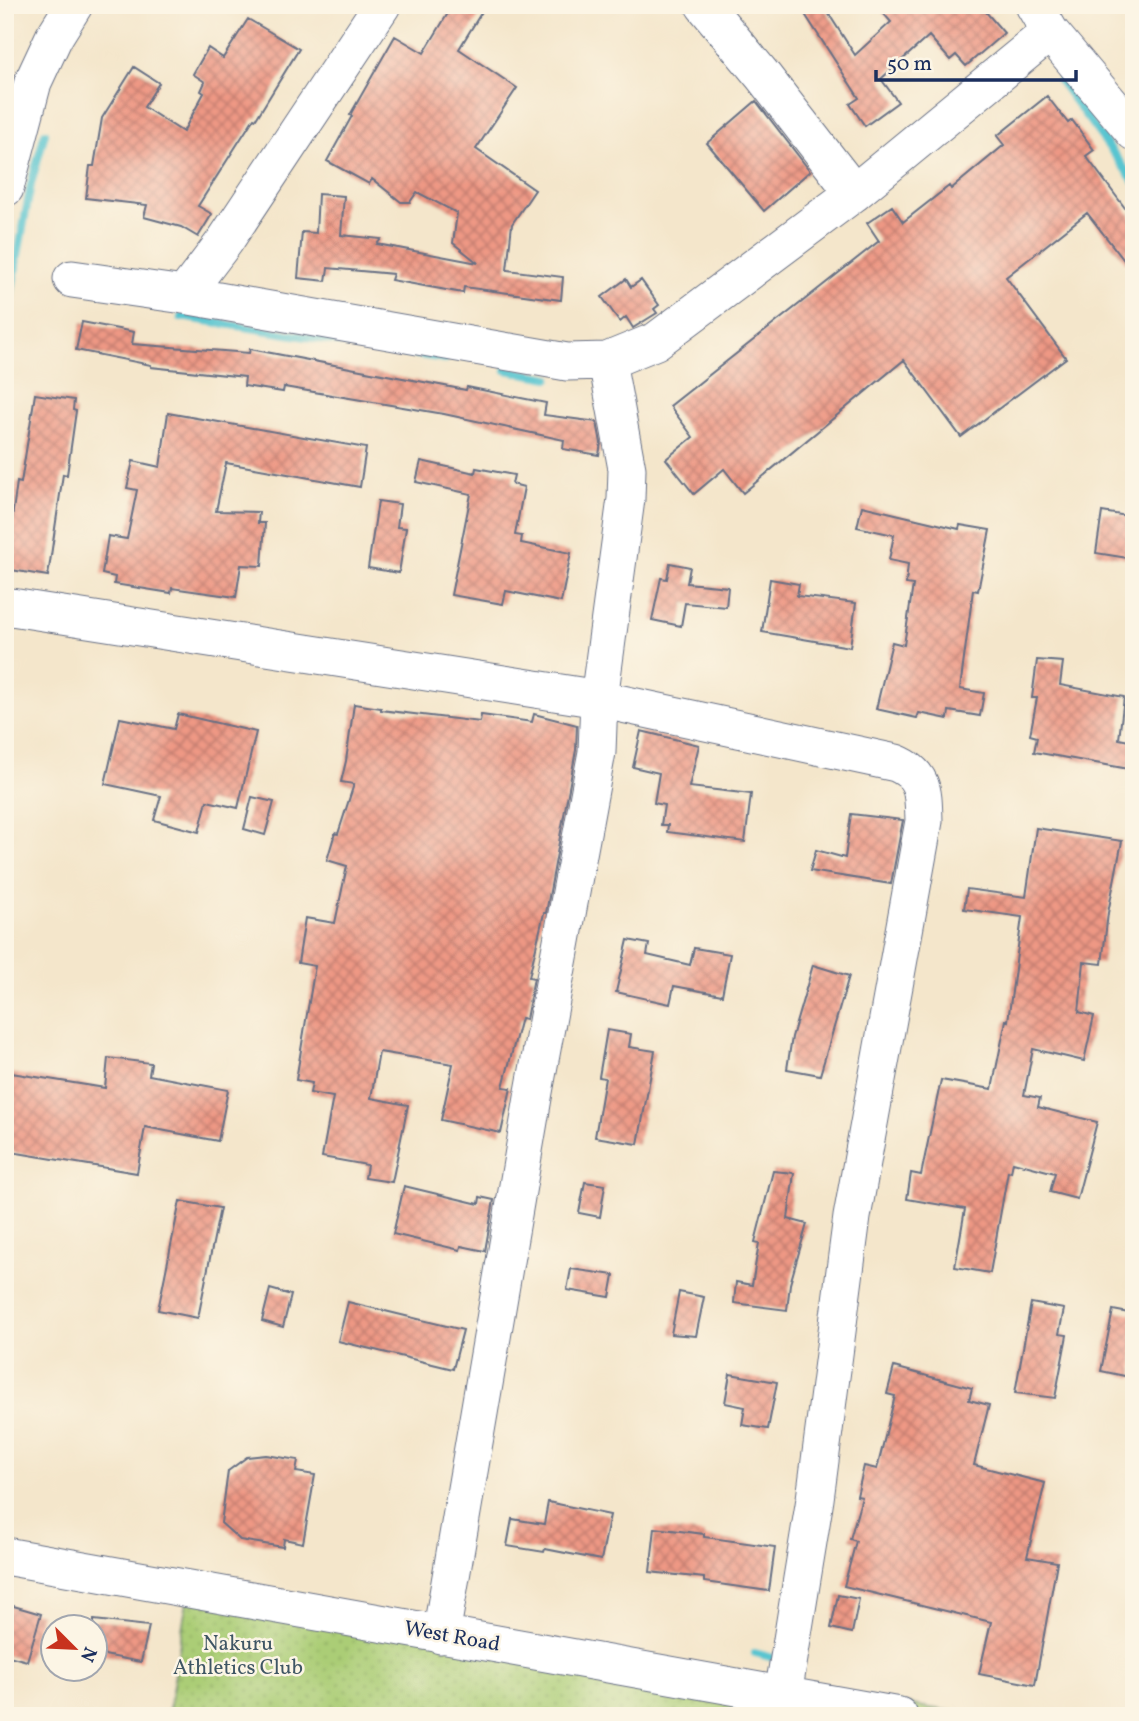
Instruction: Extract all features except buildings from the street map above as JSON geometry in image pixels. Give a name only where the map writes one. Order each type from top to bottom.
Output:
[{"type":"street","points":[[5,188],[33,82],[54,37],[74,5]]},
{"type":"street","points":[[184,295],[225,241],[382,5]]},
{"type":"street","points":[[704,5],[854,193]]},
{"type":"street","points":[[72,279],[184,295],[567,362],[607,361],[656,341],[854,193],[1042,19],[1134,132]]},
{"type":"street","points":[[441,1635],[532,1105],[597,752],[599,699],[626,499],[627,469],[607,361]]},
{"type":"street","points":[[5,606],[599,699],[896,763],[909,769],[917,777],[923,791],[924,821],[852,1217],[815,1499],[783,1695]]},
{"type":"street","name":"West Road","points":[[5,1556],[899,1716]]},
{"type":"green space","name":"Nakuru Athletics Club","points":[[189,1588],[980,1716],[168,1716]]},
{"type":"waterway","points":[[1060,81],[1134,181]]},
{"type":"waterway","points":[[5,326],[31,184],[45,133]]},
{"type":"waterway","points":[[181,317],[445,359]]},
{"type":"waterway","points":[[506,370],[549,378]]},
{"type":"waterway","points":[[755,1653],[781,1660]]}]
